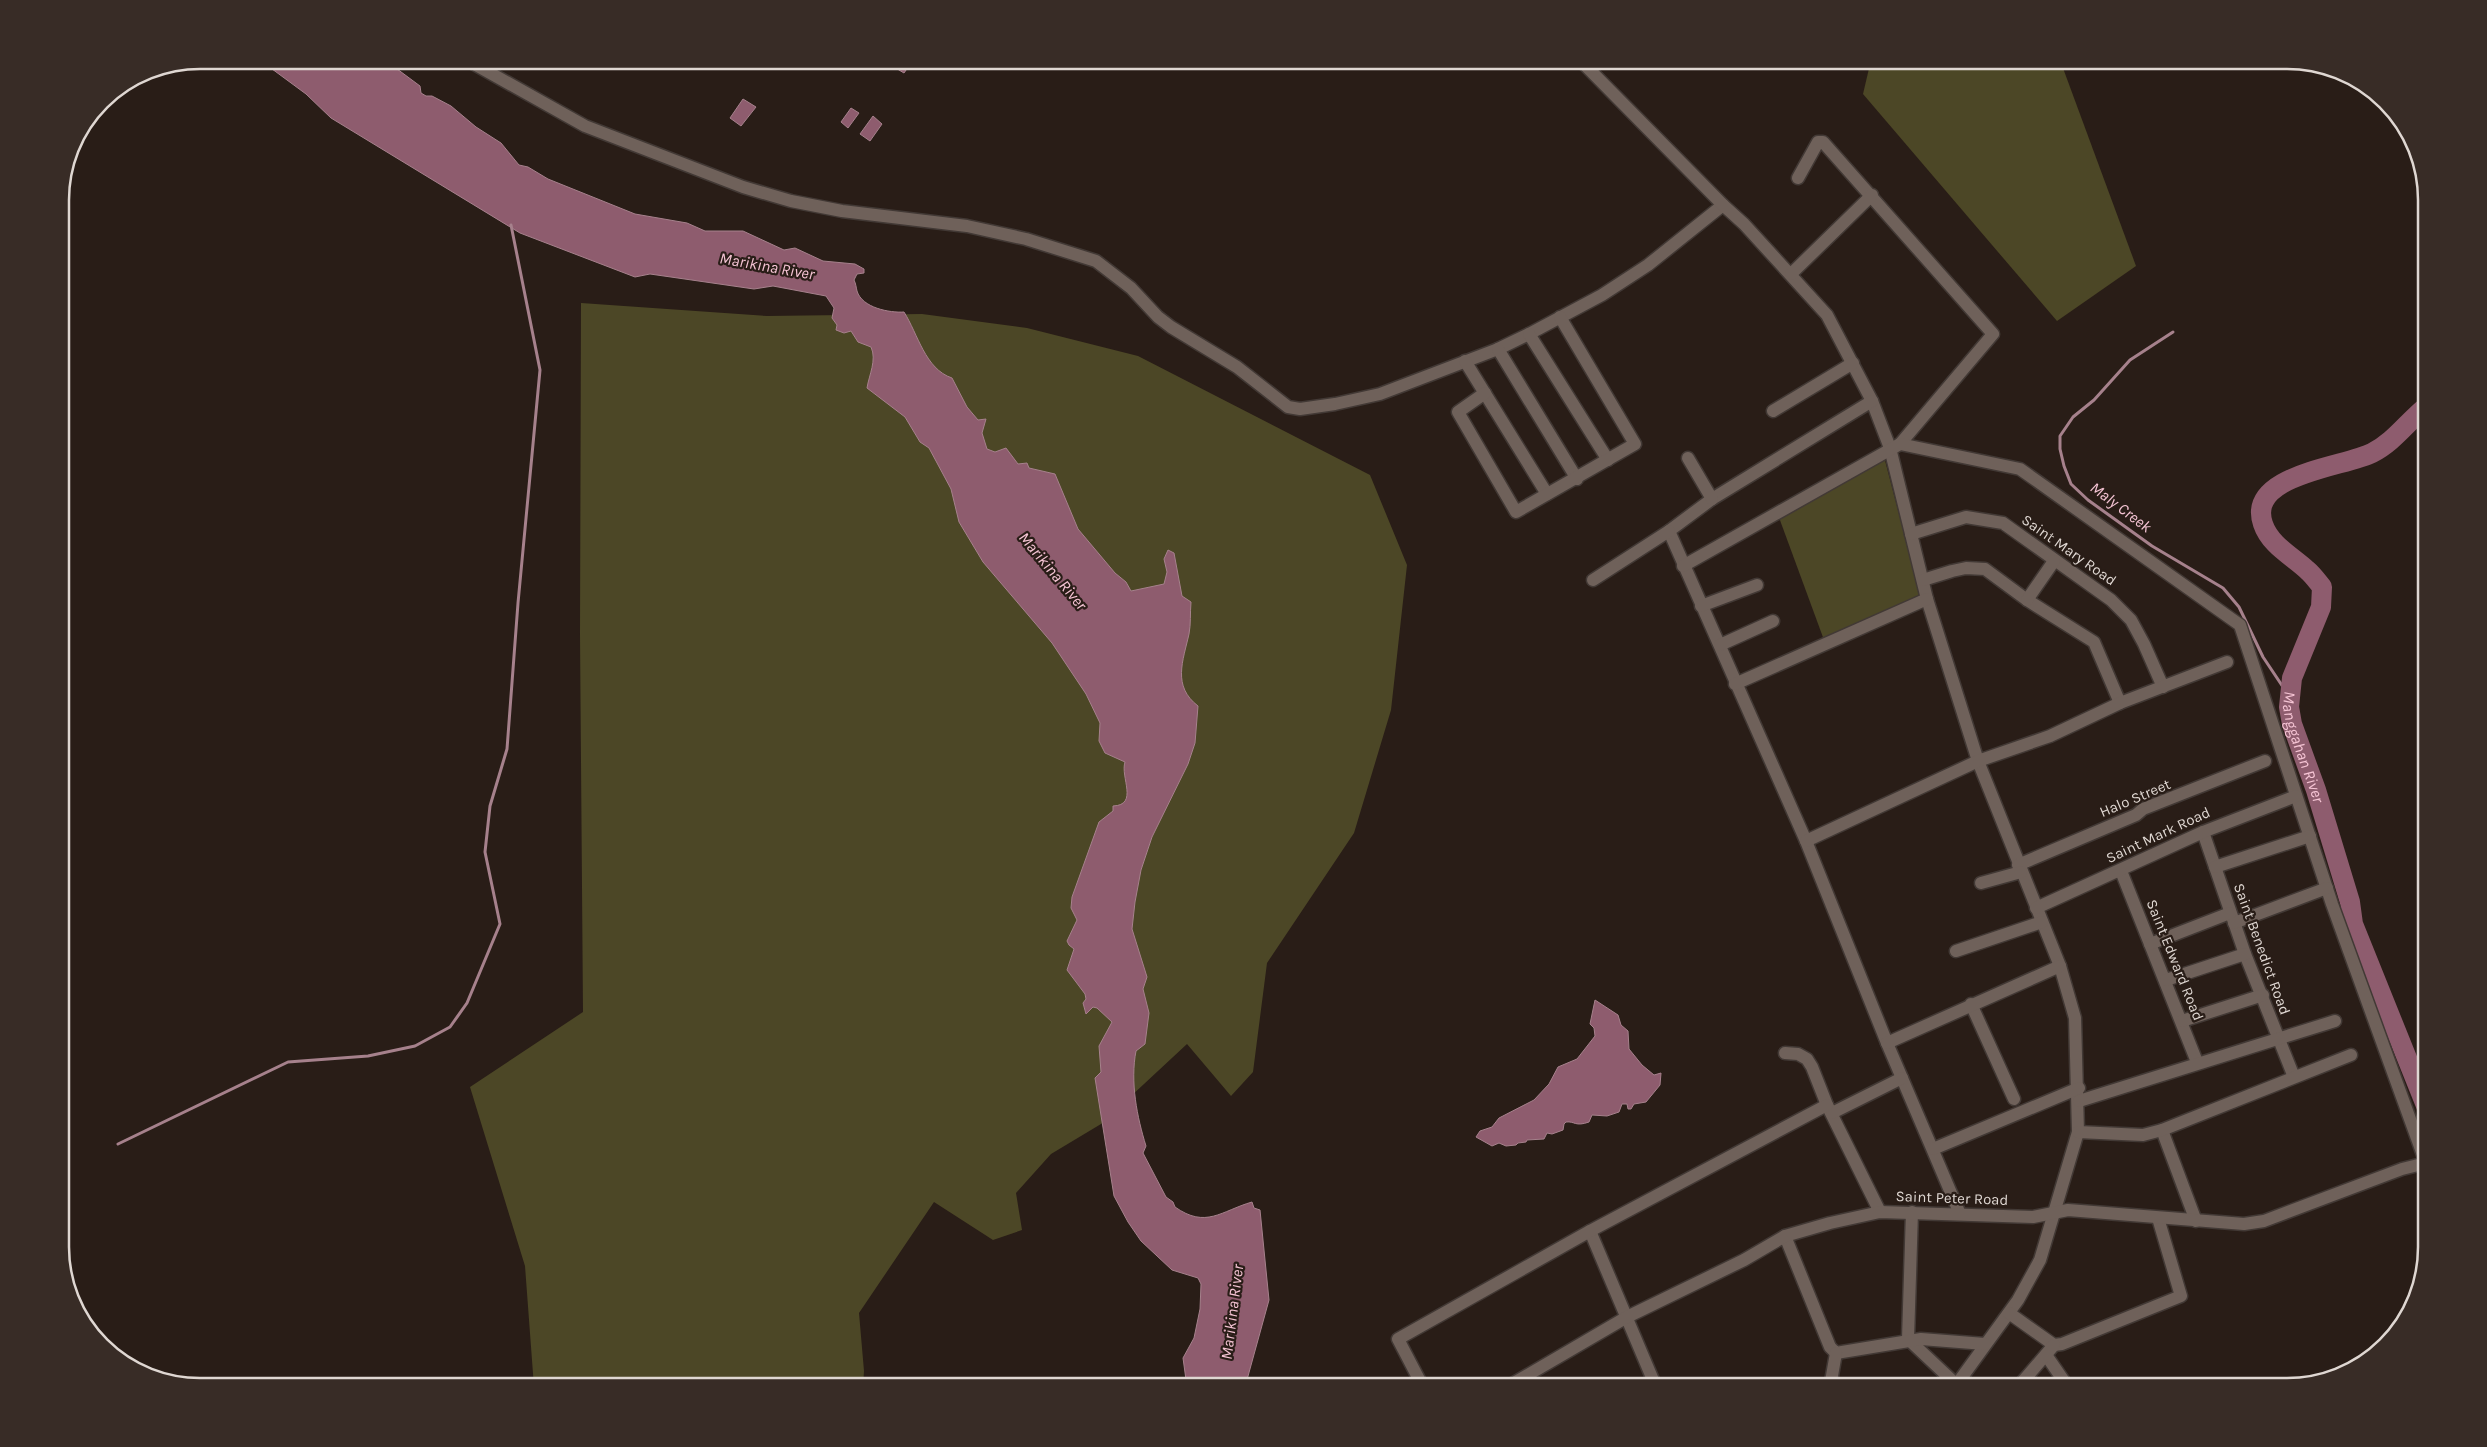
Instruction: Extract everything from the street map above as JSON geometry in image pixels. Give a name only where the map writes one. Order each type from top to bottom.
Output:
[{"type":"street","points":[[483,69],[585,126],[743,187],[791,201],[842,211],[967,226],[1026,239],[1096,261],[1131,288],[1158,317],[1171,327],[1237,366],[1288,406],[1300,409],[1336,404],[1380,394],[1498,349],[1602,295],[1648,265],[1723,205]]},
{"type":"street","points":[[1589,69],[1744,224],[1791,274],[1826,315],[1853,363],[1895,446],[1910,534],[1927,599],[1978,761],[2060,966],[2075,1018],[2079,1088],[2078,1132],[2040,1260],[2009,1313],[1985,1344],[1963,1378]]},
{"type":"street","points":[[1683,566],[1895,446],[1993,334],[1872,195],[1821,141],[1818,142],[1798,178]]},
{"type":"street","points":[[1791,274],[1872,195]]},
{"type":"street","points":[[1485,393],[1458,412],[1516,512],[1577,479],[1635,444],[1560,317]]},
{"type":"street","points":[[1529,334],[1608,460]]},
{"type":"street","points":[[1498,349],[1577,479]]},
{"type":"street","points":[[1466,362],[1547,494]]},
{"type":"street","points":[[1773,410],[1853,363]]},
{"type":"street","points":[[1593,580],[1669,531],[1712,498],[1872,401]]},
{"type":"street","points":[[1895,446],[2020,469],[2240,625],[2327,888],[2418,1140]]},
{"type":"street","points":[[1688,458],[1712,498]]},
{"type":"street","name":"Saint Mary Road","points":[[1910,534],[1966,517],[2003,523],[2054,562],[2112,600],[2131,620],[2163,687]]},
{"type":"street","points":[[1669,531],[1806,841],[1887,1043],[1960,1214]]},
{"type":"street","points":[[2026,600],[2054,562]]},
{"type":"street","points":[[1923,580],[1952,571],[1984,569],[2026,600],[2094,642],[2120,703]]},
{"type":"street","points":[[1701,606],[1758,585]]},
{"type":"street","points":[[1735,684],[1927,599]]},
{"type":"street","points":[[1720,645],[1773,621]]},
{"type":"street","points":[[1806,841],[1978,761],[2050,736],[2120,703],[2227,662]]},
{"type":"street","name":"Halo Street","points":[[1981,883],[2020,869],[2143,810],[2266,761]]},
{"type":"street","name":"Saint Mark Road","points":[[2036,908],[2121,871],[2203,832],[2296,796]]},
{"type":"street","name":"Saint Benedict Road","points":[[2203,832],[2245,954],[2263,995],[2277,1038],[2294,1077]]},
{"type":"street","points":[[2215,867],[2310,836]]},
{"type":"street","name":"Saint Edward Road","points":[[2121,871],[2166,980],[2197,1062]]},
{"type":"street","points":[[2150,944],[2327,888]]},
{"type":"street","points":[[1956,951],[2042,922]]},
{"type":"street","points":[[2166,980],[2245,954]]},
{"type":"street","points":[[1887,1043],[2060,966]]},
{"type":"street","points":[[2182,1021],[2263,995]]},
{"type":"street","points":[[1971,1004],[2014,1099]]},
{"type":"street","points":[[2079,1101],[2197,1062],[2335,1021]]},
{"type":"street","points":[[1784,1053],[1798,1054],[1807,1059],[1880,1212]]},
{"type":"street","points":[[2078,1132],[2143,1135],[2162,1130],[2351,1055]]},
{"type":"street","points":[[1418,1378],[1398,1339],[1590,1231],[1830,1109],[1902,1078]]},
{"type":"street","points":[[1932,1149],[2079,1088]]},
{"type":"street","points":[[2162,1130],[2196,1221]]},
{"type":"street","name":"Saint Peter Road","points":[[1522,1378],[1627,1317],[1744,1260],[1785,1236],[1880,1212],[2033,1217],[2068,1210],[2244,1224],[2264,1220],[2402,1169],[2418,1166]]},
{"type":"street","points":[[1912,1212],[1908,1340],[1950,1378]]},
{"type":"street","points":[[2026,1378],[2050,1350],[2181,1296],[2158,1218]]},
{"type":"street","points":[[1590,1231],[1652,1378]]},
{"type":"street","points":[[1785,1236],[1830,1347],[1836,1353]]},
{"type":"street","points":[[2009,1313],[2050,1350],[2064,1378]]},
{"type":"street","points":[[1836,1353],[1921,1338],[1985,1344]]},
{"type":"street","points":[[1832,1378],[1836,1353]]},
{"type":"shaded area","points":[[1869,69],[2063,69],[2136,266],[2057,321],[1863,94]]},
{"type":"shaded area","points":[[581,303],[767,316],[922,314],[1027,328],[1138,356],[1370,475],[1407,565],[1391,710],[1354,833],[1267,963],[1253,1072],[1231,1096],[1187,1044],[1101,1124],[1051,1154],[1016,1193],[1022,1230],[993,1240],[934,1202],[859,1313],[864,1378],[533,1378],[525,1266],[470,1087],[583,1012],[580,635]]},
{"type":"shaded area","points":[[1882,449],[1921,598],[1824,640],[1777,512]]},
{"type":"water","name":"Marikina River","points":[[272,69],[397,69],[420,86],[421,93],[426,96],[432,96],[451,106],[476,127],[501,143],[519,165],[528,167],[548,179],[635,214],[687,223],[705,231],[743,231],[784,250],[795,248],[823,261],[855,264],[864,269],[864,273],[857,274],[854,280],[857,291],[864,302],[891,312],[904,312],[923,350],[935,367],[952,378],[967,407],[978,420],[986,419],[982,433],[987,449],[995,452],[1006,448],[1018,464],[1027,463],[1029,468],[1055,474],[1078,529],[1115,573],[1126,582],[1131,591],[1164,584],[1167,572],[1164,559],[1168,550],[1174,553],[1182,596],[1191,602],[1190,630],[1182,663],[1182,682],[1190,698],[1198,706],[1195,743],[1188,764],[1152,837],[1141,870],[1135,902],[1132,929],[1147,977],[1143,989],[1149,1013],[1145,1044],[1136,1051],[1134,1087],[1137,1111],[1146,1146],[1143,1153],[1166,1197],[1173,1202],[1175,1207],[1196,1217],[1214,1216],[1252,1202],[1254,1208],[1260,1210],[1269,1300],[1247,1378],[1186,1378],[1183,1358],[1194,1338],[1200,1309],[1201,1284],[1198,1278],[1172,1270],[1141,1241],[1114,1196],[1095,1078],[1101,1072],[1099,1046],[1112,1022],[1097,1008],[1093,1007],[1086,1014],[1083,1003],[1086,999],[1085,994],[1067,970],[1074,949],[1067,941],[1077,920],[1071,908],[1072,897],[1099,822],[1113,811],[1113,806],[1125,801],[1127,796],[1125,762],[1105,753],[1099,741],[1100,723],[1086,694],[1052,643],[983,562],[959,522],[951,489],[929,448],[920,442],[905,417],[867,388],[873,362],[871,347],[858,342],[851,331],[844,333],[836,330],[837,325],[832,318],[834,308],[826,296],[773,286],[754,289],[650,274],[635,277],[520,233],[331,118],[306,94]]},
{"type":"water","points":[[897,69],[907,69],[904,73]]},
{"type":"water","points":[[743,99],[756,107],[741,126],[730,118]]},
{"type":"water","points":[[851,108],[859,113],[848,128],[841,122]]},
{"type":"water","points":[[873,116],[882,124],[870,141],[860,134]]},
{"type":"water","points":[[1595,1000],[1618,1015],[1621,1025],[1628,1031],[1629,1049],[1642,1065],[1654,1075],[1661,1073],[1660,1085],[1646,1102],[1634,1104],[1631,1109],[1628,1109],[1627,1104],[1622,1104],[1619,1112],[1607,1116],[1592,1115],[1589,1122],[1578,1124],[1566,1122],[1563,1130],[1552,1134],[1547,1133],[1544,1139],[1527,1140],[1516,1145],[1506,1146],[1499,1143],[1492,1146],[1476,1137],[1480,1131],[1492,1127],[1499,1118],[1534,1100],[1549,1084],[1558,1067],[1577,1059],[1595,1036],[1594,1028],[1590,1024]]},
{"type":"waterway","points":[[118,1144],[288,1062],[368,1056],[415,1046],[450,1027],[467,1003],[500,924],[485,852],[490,806],[507,749],[518,603],[540,370],[511,225]]},
{"type":"waterway","name":"Maly Creek","points":[[2173,332],[2130,360],[2094,400],[2073,417],[2060,436],[2060,449],[2064,466],[2071,484],[2088,500],[2152,546],[2223,588],[2239,607],[2263,657],[2289,696]]},
{"type":"waterway","name":"Manggahan River","points":[[2418,414],[2394,437],[2372,453],[2321,468],[2283,483],[2269,494],[2262,507],[2263,524],[2271,538],[2282,550],[2309,572],[2322,587],[2321,607],[2292,678],[2289,707],[2292,724],[2316,790],[2350,902],[2353,924],[2418,1086]]}]
